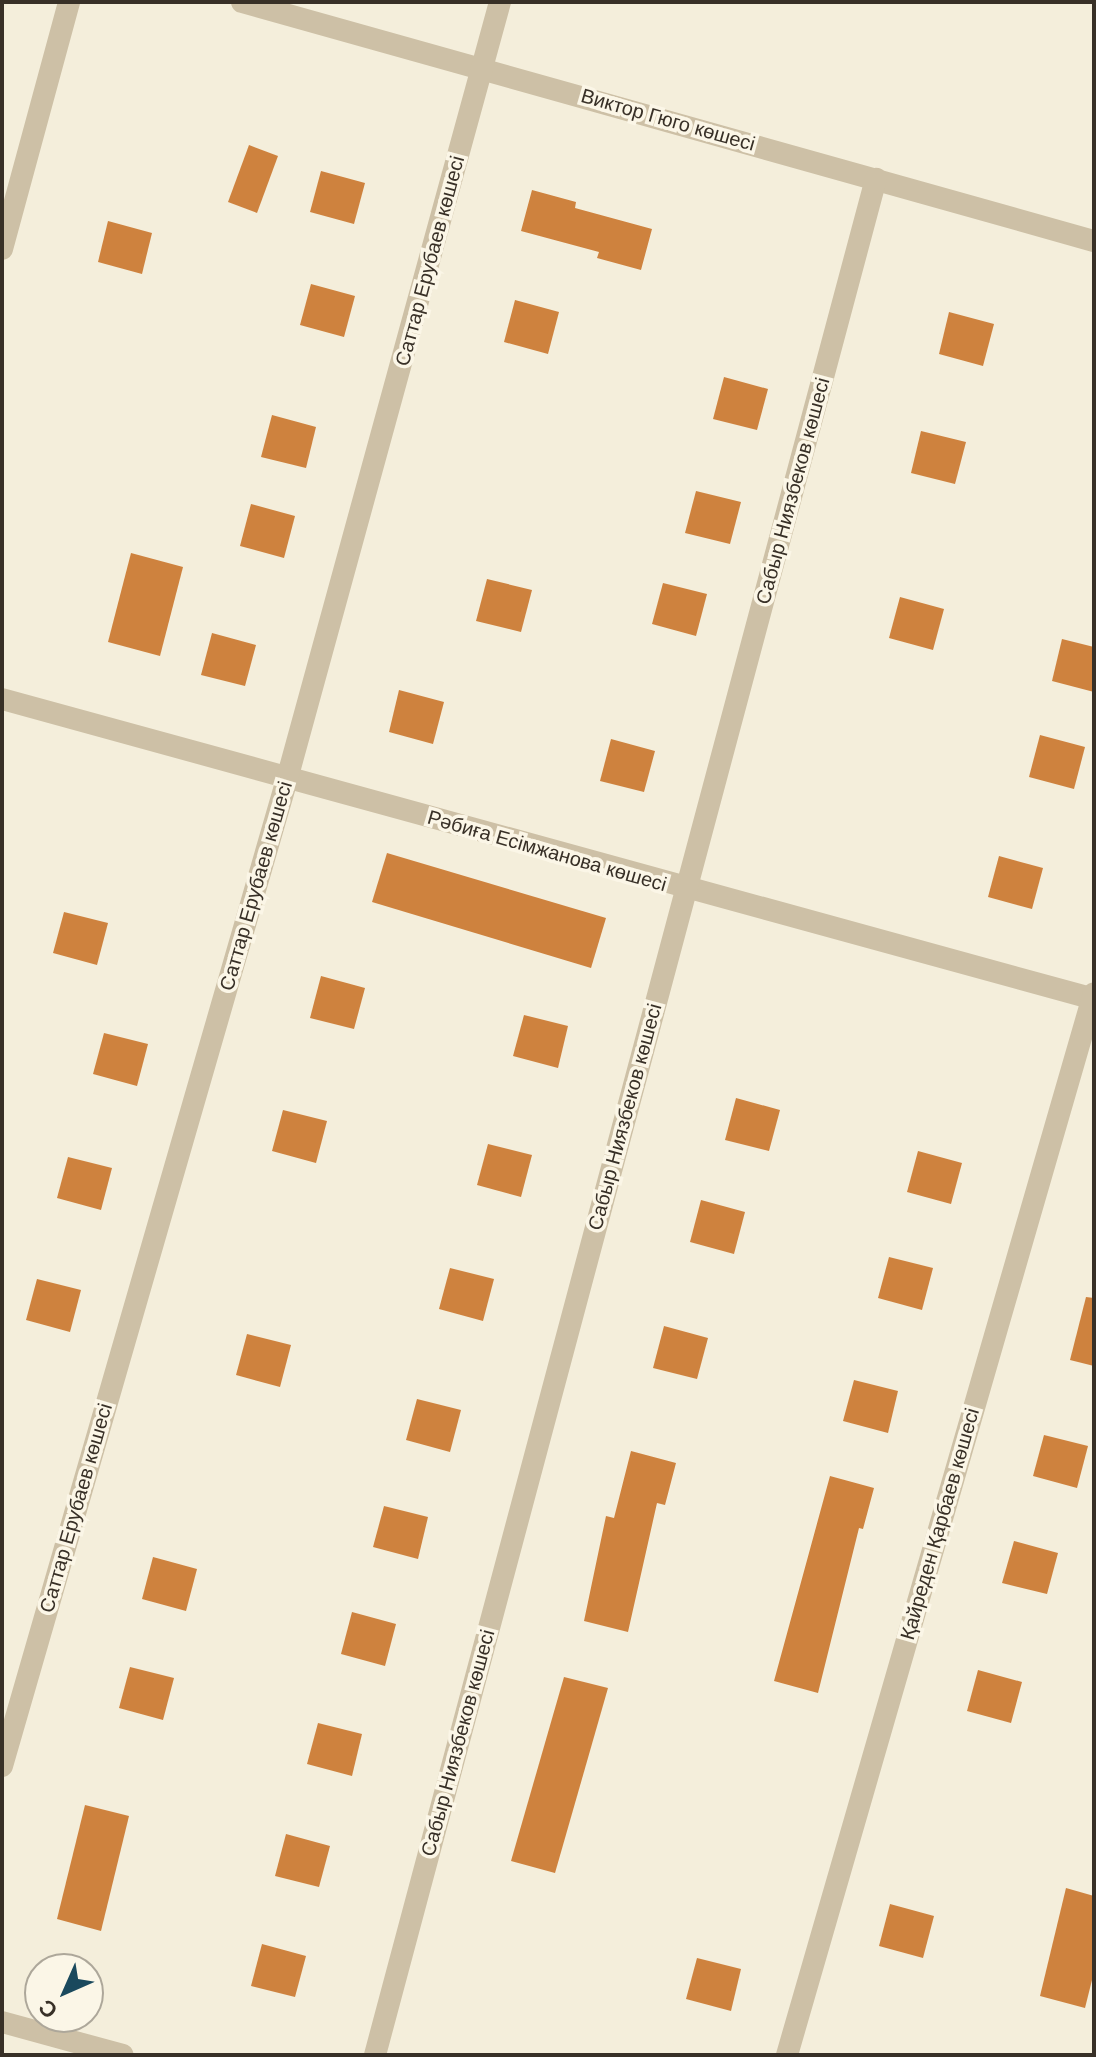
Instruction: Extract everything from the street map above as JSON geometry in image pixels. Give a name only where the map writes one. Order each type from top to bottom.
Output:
[{"type":"street","points":[[2,249],[69,2]]},
{"type":"street","name":"Виктор Гюго көшесі","points":[[242,2],[1094,241]]},
{"type":"street","name":"Саттар Ерубаев көшесі","points":[[2,1766],[287,779],[500,2]]},
{"type":"street","name":"Сабыр Ниязбеков көшесі","points":[[375,2055],[876,179]]},
{"type":"street","name":"Рәбиға Есімжанова көшесі","points":[[2,699],[686,890],[1093,997]]},
{"type":"street","name":"Қайреден Қарбаев көшесі","points":[[787,2055],[1093,997]]},
{"type":"street","points":[[2,2022],[123,2055]]},
{"type":"building","points":[[249,145],[278,156],[257,213],[228,202]]},
{"type":"building","points":[[321,171],[365,183],[354,224],[310,212]]},
{"type":"building","points":[[532,190],[576,202],[575,208],[652,229],[641,270],[597,258],[599,252],[521,231]]},
{"type":"building","points":[[108,221],[152,233],[142,274],[98,262]]},
{"type":"building","points":[[311,284],[355,296],[344,337],[300,325]]},
{"type":"building","points":[[515,300],[559,312],[548,354],[504,342]]},
{"type":"building","points":[[949,312],[994,324],[983,366],[939,354]]},
{"type":"building","points":[[724,377],[768,389],[757,430],[713,419]]},
{"type":"building","points":[[272,415],[316,427],[306,468],[261,457]]},
{"type":"building","points":[[921,431],[966,442],[955,484],[911,473]]},
{"type":"building","points":[[696,491],[741,502],[730,544],[685,533]]},
{"type":"building","points":[[251,504],[295,516],[284,558],[240,546]]},
{"type":"building","points":[[131,553],[183,567],[160,656],[108,642]]},
{"type":"building","points":[[487,579],[532,590],[521,632],[476,621]]},
{"type":"building","points":[[663,583],[707,594],[696,636],[652,624]]},
{"type":"building","points":[[900,597],[944,609],[933,650],[889,638]]},
{"type":"building","points":[[212,633],[256,645],[245,686],[201,675]]},
{"type":"building","points":[[1062,639],[1094,647],[1094,692],[1052,681]]},
{"type":"building","points":[[399,690],[444,702],[433,744],[389,732]]},
{"type":"building","points":[[1040,735],[1085,747],[1074,789],[1029,777]]},
{"type":"building","points":[[611,739],[655,751],[644,792],[600,781]]},
{"type":"building","points":[[387,853],[606,918],[591,968],[372,902]]},
{"type":"building","points":[[999,856],[1043,868],[1032,909],[988,897]]},
{"type":"building","points":[[64,912],[108,923],[97,965],[53,953]]},
{"type":"building","points":[[321,976],[365,988],[354,1029],[310,1018]]},
{"type":"building","points":[[524,1015],[568,1026],[558,1068],[513,1056]]},
{"type":"building","points":[[104,1033],[148,1044],[137,1086],[93,1074]]},
{"type":"building","points":[[736,1098],[780,1110],[769,1151],[725,1140]]},
{"type":"building","points":[[283,1110],[327,1121],[316,1163],[272,1151]]},
{"type":"building","points":[[488,1144],[532,1155],[521,1197],[477,1185]]},
{"type":"building","points":[[918,1151],[962,1163],[951,1204],[907,1192]]},
{"type":"building","points":[[68,1157],[112,1168],[101,1210],[57,1198]]},
{"type":"building","points":[[701,1200],[745,1212],[734,1254],[690,1242]]},
{"type":"building","points":[[889,1257],[933,1268],[922,1310],[878,1298]]},
{"type":"building","points":[[450,1268],[494,1279],[483,1321],[439,1309]]},
{"type":"building","points":[[37,1279],[81,1290],[70,1332],[26,1320]]},
{"type":"building","points":[[1086,1297],[1094,1298],[1094,1366],[1070,1360]]},
{"type":"building","points":[[664,1326],[708,1338],[697,1379],[653,1368]]},
{"type":"building","points":[[247,1334],[291,1345],[280,1387],[236,1375]]},
{"type":"building","points":[[854,1380],[898,1391],[888,1433],[843,1421]]},
{"type":"building","points":[[417,1399],[461,1410],[450,1452],[406,1440]]},
{"type":"building","points":[[1044,1435],[1088,1446],[1077,1488],[1033,1476]]},
{"type":"building","points":[[631,1451],[676,1463],[665,1505],[657,1503],[628,1632],[584,1621],[606,1516],[614,1518]]},
{"type":"building","points":[[830,1476],[874,1488],[863,1529],[859,1528],[818,1693],[774,1681]]},
{"type":"building","points":[[384,1506],[428,1517],[418,1559],[373,1547]]},
{"type":"building","points":[[1014,1541],[1058,1553],[1047,1594],[1002,1583]]},
{"type":"building","points":[[153,1557],[197,1569],[186,1611],[142,1599]]},
{"type":"building","points":[[352,1612],[396,1624],[385,1666],[341,1654]]},
{"type":"building","points":[[130,1667],[174,1678],[163,1720],[119,1708]]},
{"type":"building","points":[[978,1670],[1022,1682],[1011,1723],[967,1711]]},
{"type":"building","points":[[564,1677],[608,1688],[555,1873],[511,1861]]},
{"type":"building","points":[[318,1723],[362,1734],[352,1776],[307,1764]]},
{"type":"building","points":[[85,1805],[129,1816],[101,1931],[57,1919]]},
{"type":"building","points":[[286,1834],[330,1846],[319,1887],[275,1876]]},
{"type":"building","points":[[1066,1888],[1094,1896],[1094,1972],[1085,2008],[1040,1996]]},
{"type":"building","points":[[890,1904],[934,1916],[923,1958],[879,1946]]},
{"type":"building","points":[[262,1944],[306,1956],[295,1997],[251,1986]]},
{"type":"building","points":[[697,1958],[741,1969],[731,2011],[686,1999]]}]
